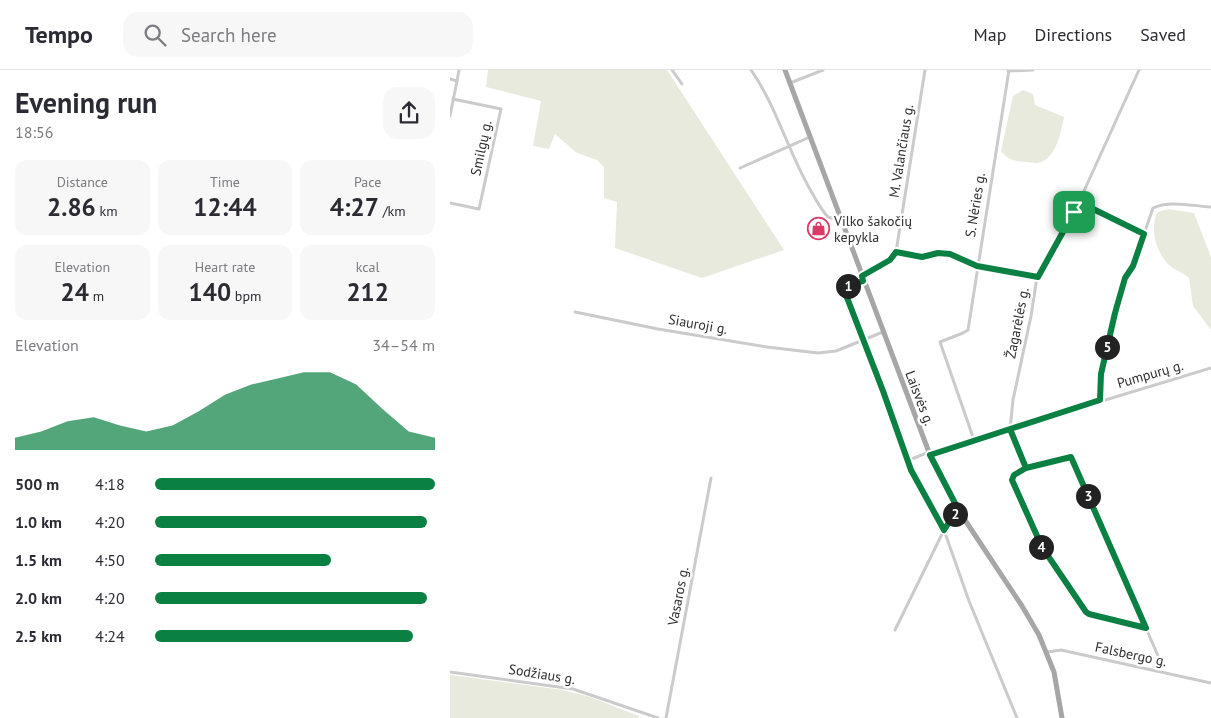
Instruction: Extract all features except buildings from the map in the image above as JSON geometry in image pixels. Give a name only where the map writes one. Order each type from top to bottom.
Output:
[{"type":"main road","name":"Laisvės g.","points":[[785,70],[929,454],[959,511],[1022,606],[1047,652],[1054,672],[1062,718]]},
{"type":"street","points":[[450,116],[459,70]]},
{"type":"street","points":[[672,70],[682,84]]},
{"type":"street","points":[[751,70],[770,101],[803,177],[825,214],[832,218],[839,217]]},
{"type":"street","points":[[790,83],[823,70]]},
{"type":"street","name":"M. Valančiaus g.","points":[[896,252],[925,70]]},
{"type":"street","points":[[1009,70],[1033,70]]},
{"type":"street","name":"S. Nėries g.","points":[[974,440],[940,342],[963,334],[968,330],[1009,70]]},
{"type":"street","name":"Žagarėlės g.","points":[[1010,429],[1013,400],[1038,277],[1079,202],[1139,70]]},
{"type":"street","points":[[450,79],[457,81]]},
{"type":"street","name":"Smilgų g.","points":[[450,203],[479,209],[501,109],[453,99]]},
{"type":"street","points":[[740,168],[810,136]]},
{"type":"street","points":[[1079,202],[1144,234]]},
{"type":"street","points":[[1100,400],[1101,374],[1115,313],[1125,278],[1133,266],[1153,208],[1159,205],[1211,207]]},
{"type":"street","points":[[1017,718],[969,601],[944,530],[922,493],[907,461],[845,290],[847,286],[890,260],[896,252],[922,257],[938,253],[950,254],[977,266],[1038,277]]},
{"type":"street","name":"Siauroji g.","points":[[575,312],[767,347],[818,353],[836,351],[883,332]]},
{"type":"street","name":"Pumpurų g.","points":[[1010,429],[1100,400],[1211,368]]},
{"type":"street","points":[[907,461],[1010,429],[1026,468]]},
{"type":"street","points":[[1146,628],[1106,619],[1086,612],[1042,547],[1013,483],[1013,476],[1026,468],[1071,457],[1146,628],[1159,658],[1157,671]]},
{"type":"street","name":"Vasaros g.","points":[[666,718],[711,478]]},
{"type":"street","points":[[895,630],[944,530],[953,516],[959,511]]},
{"type":"street","name":"Falsbergo g.","points":[[1047,652],[1060,650],[1211,683]]},
{"type":"street","name":"Sodžiaus g.","points":[[450,672],[574,689],[657,718]]},
{"type":"shaded area","points":[[488,70],[667,70],[784,250],[702,278],[615,248],[617,202],[604,198],[604,167],[597,160],[577,153],[555,134],[549,149],[533,146],[541,101],[486,87]]},
{"type":"shaded area","points":[[1023,90],[1033,94],[1035,105],[1064,117],[1055,149],[1046,159],[1039,163],[1014,160],[1001,151],[1013,96]]},
{"type":"shaded area","points":[[1168,209],[1194,213],[1211,257],[1211,330],[1193,306],[1189,278],[1167,263],[1157,245],[1154,231],[1155,218],[1158,212]]},
{"type":"shaded area","points":[[450,675],[563,690],[590,697],[639,716],[639,718],[450,718]]},
{"type":"place","name":"Vilko šakočių kepykla","points":[[818,229]]},
{"type":"route","points":[[1074,212],[1038,277],[977,266],[950,254],[938,253],[922,257],[896,252],[895,256],[890,260],[862,276],[863,281],[847,286],[845,290],[852,314],[883,391],[911,470],[944,530],[953,516],[959,511],[930,455],[1010,429],[1026,468],[1071,457],[1146,628],[1086,612],[1042,547],[1012,480],[1014,475],[1026,468],[1010,429],[1100,400],[1101,374],[1115,313],[1125,278],[1133,266],[1142,243],[1144,234],[1079,202],[1074,212]]}]
